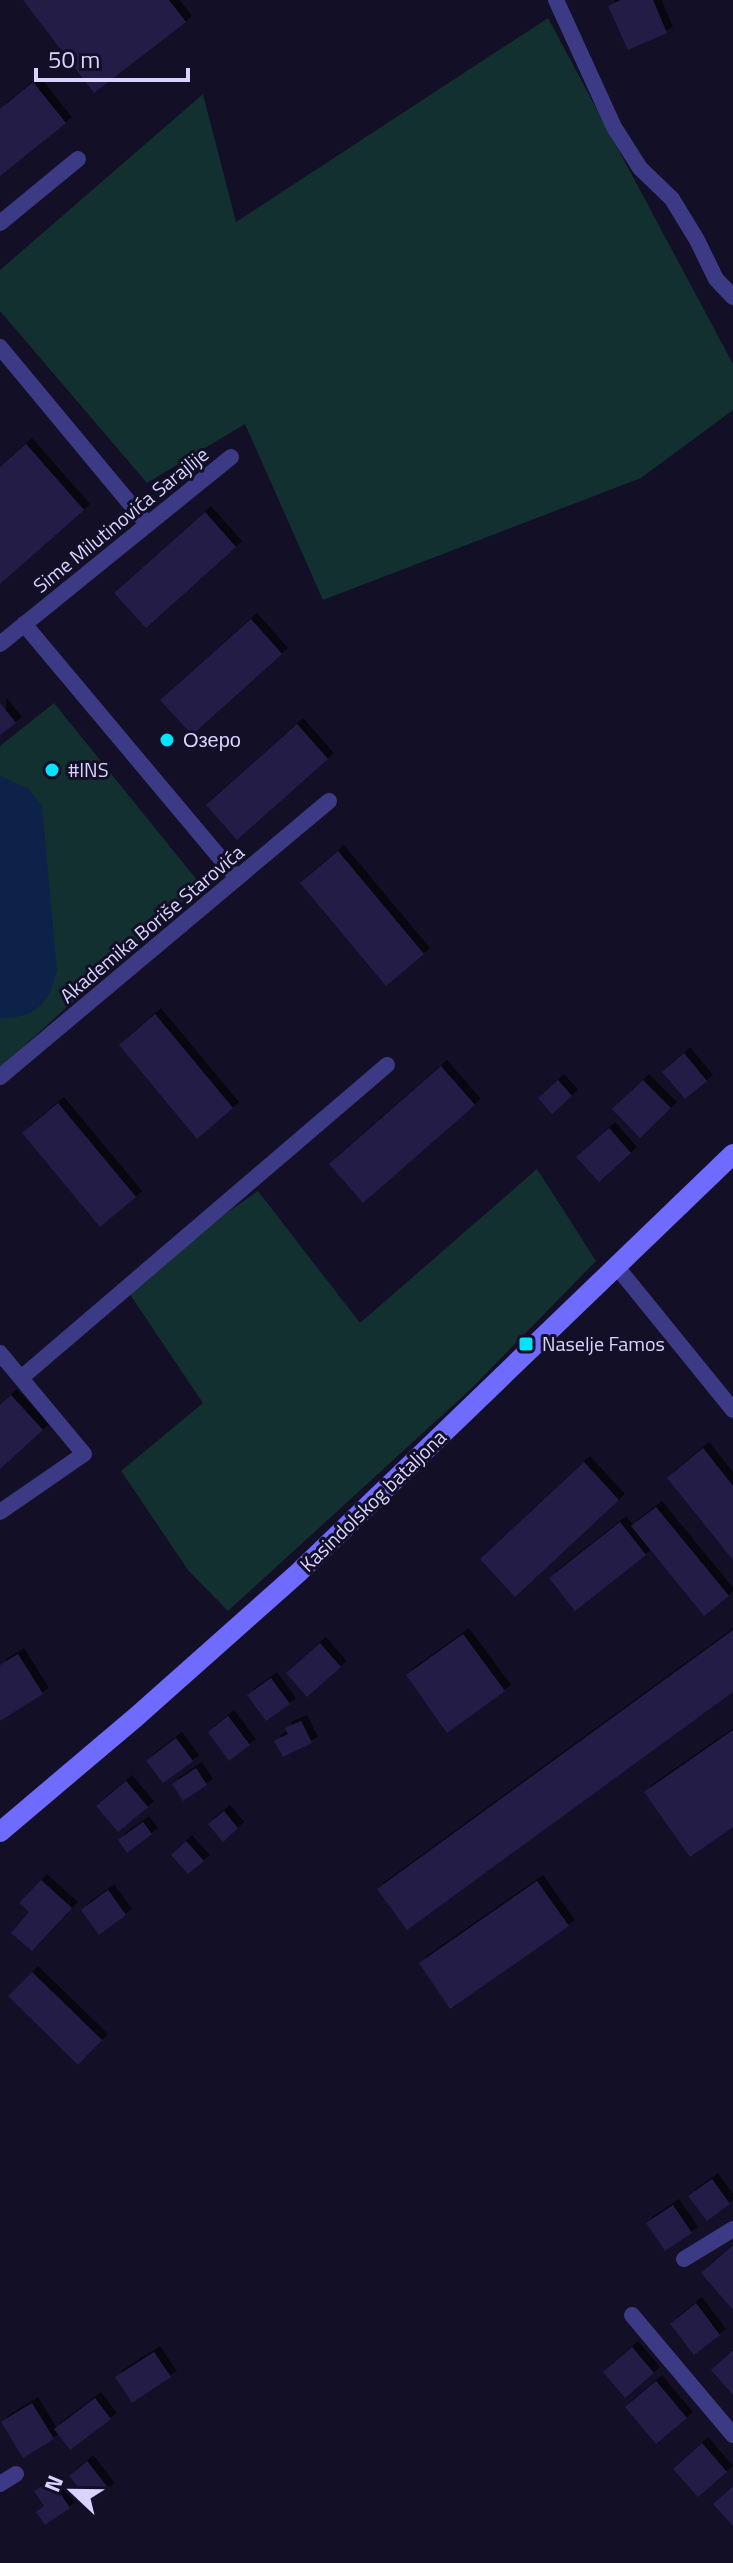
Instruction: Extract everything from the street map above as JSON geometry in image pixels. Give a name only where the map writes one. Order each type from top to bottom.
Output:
[{"type":"street","points":[[556,0],[614,127],[640,168],[672,199],[716,279],[733,297]]},
{"type":"street","points":[[0,223],[78,159]]},
{"type":"street","points":[[0,347],[147,524]]},
{"type":"street","name":"Sime Milutinovića Sarajlije","points":[[0,644],[231,457]]},
{"type":"street","points":[[24,624],[237,878]]},
{"type":"street","name":"Akademika Boriše Starovića","points":[[0,1077],[329,801]]},
{"type":"street","points":[[21,1378],[387,1065]]},
{"type":"street","name":"Kasindolskog bataljona","points":[[0,1832],[125,1727],[298,1573],[733,1154]]},
{"type":"street","points":[[617,1267],[733,1410]]},
{"type":"street","points":[[0,1353],[84,1454],[0,1512]]},
{"type":"street","points":[[684,2259],[733,2229]]},
{"type":"street","points":[[632,2315],[727,2415],[733,2435]]},
{"type":"street","points":[[0,2484],[16,2474]]},
{"type":"green space","points":[[548,18],[733,364],[733,410],[641,478],[323,600],[245,424],[147,483],[0,311],[0,270],[203,94],[236,222]]},
{"type":"green space","points":[[54,703],[201,885],[0,1068],[0,746]]},
{"type":"green space","points":[[537,1169],[596,1261],[471,1389],[228,1611],[188,1570],[121,1471],[203,1403],[123,1284],[258,1191],[360,1323]]},
{"type":"water","points":[[0,776],[29,789],[42,806],[57,971],[45,1001],[39,1007],[23,1015],[0,1018]]},
{"type":"building","points":[[23,0],[169,0],[186,22],[94,93]]},
{"type":"building","points":[[621,0],[653,0],[667,33],[628,50],[608,6]]},
{"type":"building","points":[[33,82],[66,123],[0,176],[0,109]]},
{"type":"building","points":[[26,444],[84,510],[0,584],[0,467]]},
{"type":"building","points":[[205,512],[236,547],[146,628],[114,593]]},
{"type":"building","points":[[251,619],[282,654],[192,735],[160,700]]},
{"type":"building","points":[[0,703],[16,723],[0,735]]},
{"type":"building","points":[[297,724],[328,759],[237,840],[206,805]]},
{"type":"building","points":[[338,851],[424,954],[386,986],[300,883]]},
{"type":"building","points":[[155,1014],[233,1108],[197,1139],[119,1045]]},
{"type":"building","points":[[684,1053],[707,1081],[685,1099],[662,1072]]},
{"type":"building","points":[[441,1066],[475,1105],[363,1203],[329,1164]]},
{"type":"building","points":[[558,1080],[572,1096],[552,1114],[538,1098]]},
{"type":"building","points":[[643,1080],[671,1108],[640,1138],[612,1109]]},
{"type":"building","points":[[58,1103],[136,1197],[100,1227],[22,1133]]},
{"type":"building","points":[[609,1128],[631,1153],[599,1182],[576,1157]]},
{"type":"building","points":[[11,1395],[43,1430],[0,1469],[0,1405]]},
{"type":"building","points":[[703,1448],[733,1486],[733,1560],[667,1478]]},
{"type":"building","points":[[584,1462],[619,1500],[515,1597],[480,1559]]},
{"type":"building","points":[[656,1507],[729,1596],[704,1616],[631,1526]]},
{"type":"building","points":[[620,1522],[646,1555],[575,1611],[549,1578]]},
{"type":"building","points":[[733,1630],[733,1692],[407,1930],[377,1889]]},
{"type":"building","points":[[463,1634],[505,1691],[447,1733],[406,1675]]},
{"type":"building","points":[[320,1643],[341,1667],[307,1697],[286,1673]]},
{"type":"building","points":[[18,1654],[43,1694],[0,1721],[0,1665]]},
{"type":"building","points":[[271,1678],[290,1704],[266,1721],[247,1695]]},
{"type":"building","points":[[228,1716],[250,1745],[229,1761],[208,1732]]},
{"type":"building","points":[[301,1721],[312,1743],[283,1757],[274,1741],[288,1734],[285,1728]]},
{"type":"building","points":[[733,1730],[733,1827],[690,1857],[644,1792]]},
{"type":"building","points":[[176,1738],[193,1761],[163,1783],[146,1761]]},
{"type":"building","points":[[196,1768],[207,1785],[183,1801],[172,1784]]},
{"type":"building","points":[[126,1781],[148,1807],[118,1832],[96,1806]]},
{"type":"building","points":[[224,1811],[238,1828],[223,1842],[208,1824]]},
{"type":"building","points":[[143,1822],[152,1834],[127,1853],[118,1840]]},
{"type":"building","points":[[186,1841],[204,1861],[188,1874],[171,1855]]},
{"type":"building","points":[[41,1880],[72,1908],[32,1951],[11,1933],[29,1912],[19,1903]]},
{"type":"building","points":[[537,1881],[569,1926],[450,2009],[419,1963]]},
{"type":"building","points":[[108,1890],[126,1915],[99,1935],[81,1910]]},
{"type":"building","points":[[32,1972],[102,2040],[78,2065],[8,1996]]},
{"type":"building","points":[[712,2179],[730,2204],[707,2221],[688,2196]]},
{"type":"building","points":[[673,2205],[692,2233],[665,2251],[646,2223]]},
{"type":"building","points":[[733,2245],[733,2310],[701,2273]]},
{"type":"building","points":[[696,2303],[720,2335],[694,2355],[670,2324]]},
{"type":"building","points":[[632,2347],[654,2373],[625,2398],[603,2372]]},
{"type":"building","points":[[733,2350],[733,2395],[711,2370]]},
{"type":"building","points":[[154,2352],[171,2377],[132,2403],[115,2377]]},
{"type":"building","points":[[656,2381],[687,2418],[656,2444],[625,2407]]},
{"type":"building","points":[[95,2398],[111,2419],[70,2450],[54,2429]]},
{"type":"building","points":[[32,2403],[54,2439],[23,2458],[1,2422]]},
{"type":"building","points":[[702,2443],[727,2472],[698,2497],[673,2469]]},
{"type":"building","points":[[87,2461],[109,2489],[91,2503],[69,2476]]},
{"type":"building","points":[[51,2480],[70,2508],[45,2525],[36,2512],[44,2506],[34,2491]]},
{"type":"building","points":[[733,2486],[733,2526],[713,2504]]},
{"type":"place","name":"Озеро","points":[[167,740]]},
{"type":"place","name":"#INS","points":[[52,770]]},
{"type":"place","name":"Naselje Famos","points":[[526,1344]]}]
